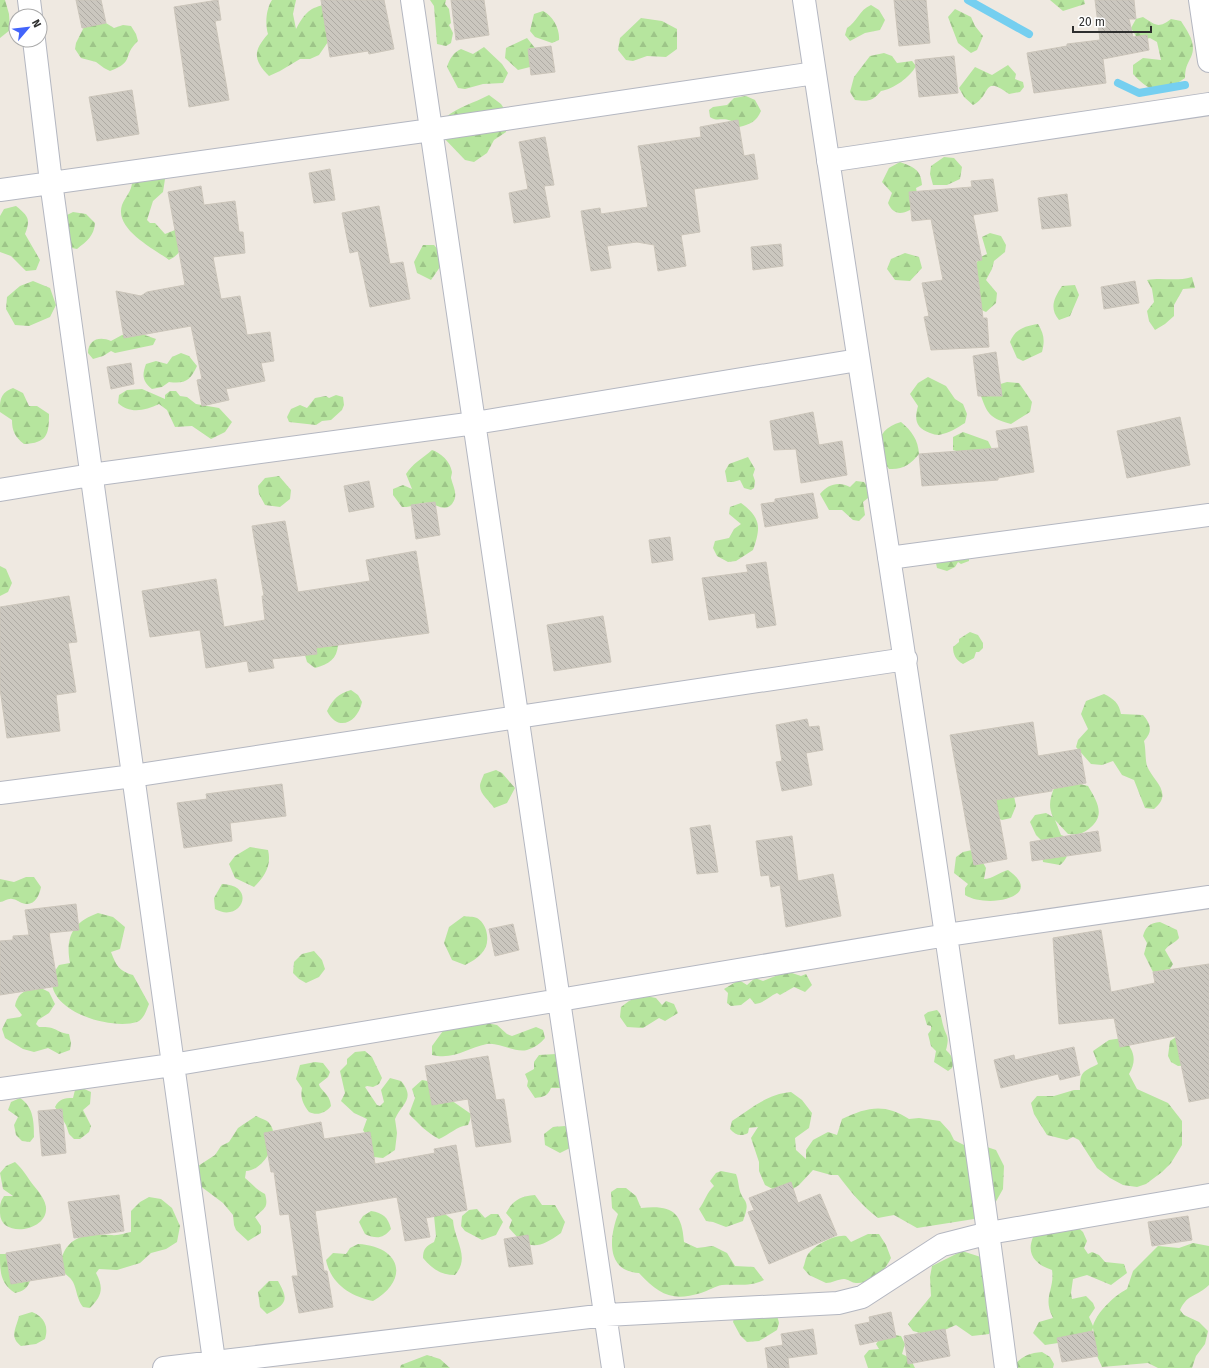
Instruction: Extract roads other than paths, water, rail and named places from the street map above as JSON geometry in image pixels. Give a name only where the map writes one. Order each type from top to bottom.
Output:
[{"type":"street","points":[[412,0],[614,1368]]},
{"type":"street","points":[[804,0],[947,935],[989,1233],[1006,1368]]},
{"type":"street","points":[[1200,0],[1209,61]]},
{"type":"street","points":[[35,48],[51,182],[214,1365]]},
{"type":"street","points":[[0,190],[431,130],[815,73]]},
{"type":"street","points":[[828,161],[1209,104]]},
{"type":"street","points":[[0,490],[91,475],[475,423],[858,360]]},
{"type":"street","points":[[890,558],[1209,515]]},
{"type":"street","points":[[0,793],[133,776],[906,659]]},
{"type":"street","points":[[0,1089],[172,1065],[559,998],[947,935],[1209,897]]},
{"type":"street","points":[[164,1368],[214,1365],[606,1315],[838,1302],[862,1297],[942,1245],[989,1233],[1209,1195]]},
{"type":"waterway","points":[[968,0],[1029,34]]},
{"type":"waterway","points":[[1118,83],[1139,93],[1185,85]]}]
